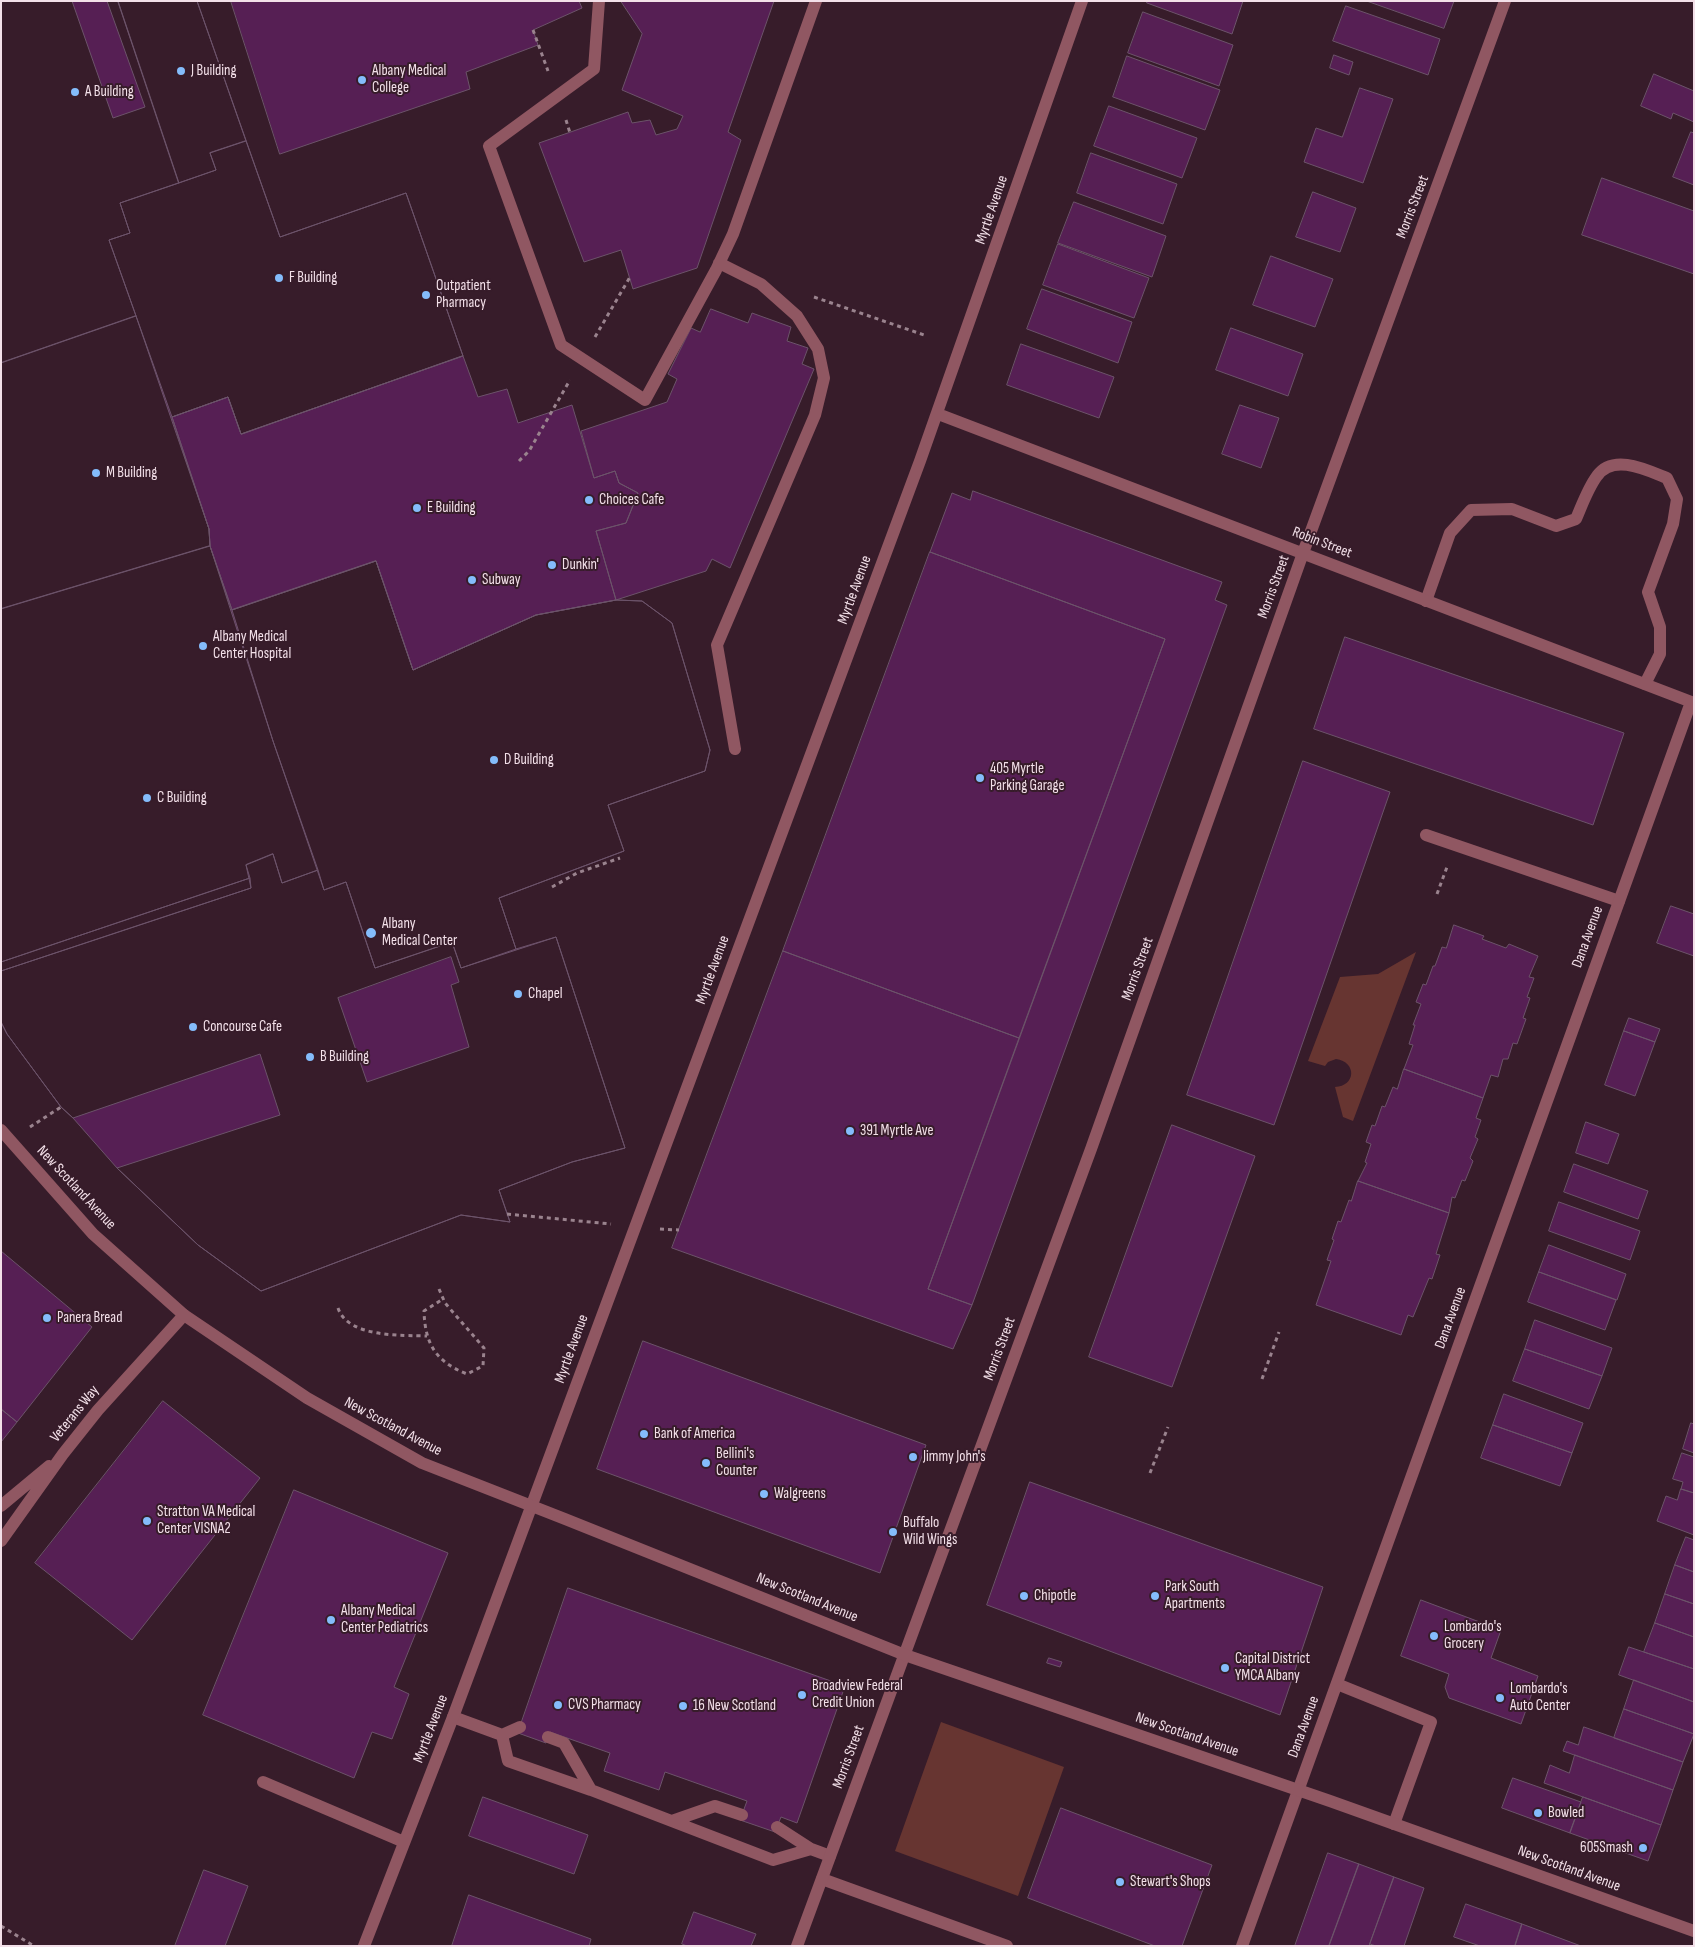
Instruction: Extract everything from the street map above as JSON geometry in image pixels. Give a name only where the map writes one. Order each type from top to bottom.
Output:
[{"type":"street","points":[[599,1],[594,69],[489,146],[561,345],[645,400],[733,234],[816,1]]},
{"type":"street","name":"Myrtle Avenue","points":[[364,1946],[453,1717],[938,414],[1082,1]]},
{"type":"street","name":"Morris Street","points":[[797,1946],[1091,1149],[1303,553],[1505,1]]},
{"type":"street","points":[[719,263],[761,284],[797,316],[818,349],[824,378],[816,415],[717,645],[735,749]]},
{"type":"street","name":"Robin Street","points":[[938,414],[1692,702]]},
{"type":"street","points":[[1426,601],[1450,534],[1471,510],[1512,509],[1556,526],[1576,518],[1598,474],[1613,465],[1639,467],[1667,478],[1677,499],[1674,524],[1648,592],[1660,627],[1660,654],[1645,684]]},
{"type":"street","name":"Dana Avenue","points":[[1242,1946],[1692,702]]},
{"type":"street","points":[[1426,835],[1619,901]]},
{"type":"street","name":"New Scotland Avenue","points":[[1,1130],[93,1234],[184,1315],[307,1398],[422,1463],[531,1505],[904,1656],[1298,1790],[1694,1931]]},
{"type":"street","name":"Veterans Way","points":[[1,1541],[63,1454],[98,1410],[184,1315]]},
{"type":"street","points":[[1,1506],[63,1454]]},
{"type":"street","points":[[1337,1684],[1431,1722],[1394,1824]]},
{"type":"street","points":[[453,1717],[502,1735],[520,1727]]},
{"type":"street","points":[[502,1735],[508,1761],[592,1790],[773,1860],[810,1849]]},
{"type":"street","points":[[548,1737],[564,1743],[592,1790]]},
{"type":"street","points":[[263,1782],[404,1842]]},
{"type":"street","points":[[672,1821],[715,1806],[742,1815]]},
{"type":"street","points":[[777,1827],[810,1849],[830,1856]]},
{"type":"street","points":[[822,1878],[1007,1946]]},
{"type":"path","points":[[854,309],[928,336]]},
{"type":"path","points":[[552,887],[577,873],[620,858]]},
{"type":"path","points":[[602,860],[604,864]]},
{"type":"path","points":[[507,1214],[612,1224]]},
{"type":"path","points":[[650,1228],[679,1230]]},
{"type":"path","points":[[439,1288],[443,1299],[484,1348],[483,1366],[467,1374],[451,1368],[434,1351],[425,1331],[424,1312],[443,1299]]},
{"type":"path","points":[[338,1308],[340,1314],[355,1326],[373,1333],[427,1336]]},
{"type":"path","points":[[1262,1379],[1279,1332]]},
{"type":"path","points":[[1150,1473],[1168,1427]]},
{"type":"path","points":[[1,1926],[34,1946]]},
{"type":"shaded area","points":[[1416,952],[1353,1121],[1343,1117],[1335,1087],[1347,1083],[1350,1078],[1351,1074],[1348,1064],[1336,1059],[1328,1062],[1325,1066],[1308,1061],[1340,977],[1378,974]]},
{"type":"shaded area","points":[[941,1722],[1064,1767],[1018,1896],[895,1851]]},
{"type":"building","name":"Albany Medical Center Hospital","points":[[1,1],[72,1],[113,118],[145,107],[107,1],[197,1],[280,237],[406,193],[463,356],[241,434],[228,397],[172,417],[209,529],[210,546],[232,610],[376,561],[413,670],[536,615],[616,600],[642,601],[672,623],[710,750],[705,771],[608,805],[624,851],[499,898],[516,949],[556,937],[625,1148],[572,1162],[499,1190],[510,1222],[461,1215],[261,1291],[198,1245],[117,1168],[280,1115],[260,1054],[73,1118],[61,1107],[7,1034],[1,1022],[1,971],[251,888],[250,878],[1,962]],"holes":[[[451,957],[459,982],[451,985],[469,1047],[367,1082],[338,998]]]},
{"type":"building","name":"A Building","points":[[1,1],[118,1],[179,183],[120,203],[130,233],[109,240],[136,316],[1,363]]},
{"type":"building","name":"J Building","points":[[118,1],[197,1],[246,141],[210,153],[216,170],[179,183]]},
{"type":"building","name":"Albany Medical College","points":[[231,1],[579,1],[582,8],[533,30],[538,45],[466,72],[470,89],[280,154]]},
{"type":"building","points":[[621,1],[774,1],[728,132],[741,140],[697,268],[633,289],[621,250],[584,262],[539,143],[628,112],[632,123],[650,120],[656,135],[677,129],[683,116],[622,90],[642,34]]},
{"type":"building","points":[[1147,1],[1243,1],[1232,34],[1147,3]]},
{"type":"building","points":[[1367,1],[1454,1],[1444,28]]},
{"type":"building","points":[[1346,6],[1440,39],[1428,75],[1333,41]]},
{"type":"building","points":[[1143,12],[1233,45],[1219,86],[1128,53]]},
{"type":"building","points":[[1334,55],[1353,62],[1349,75],[1330,68]]},
{"type":"building","points":[[1127,56],[1220,90],[1205,130],[1113,97]]},
{"type":"building","points":[[1654,74],[1694,91],[1694,122],[1673,113],[1671,119],[1641,106]]},
{"type":"building","points":[[1360,88],[1393,99],[1363,183],[1304,162],[1316,128],[1342,137]]},
{"type":"building","points":[[1109,106],[1197,138],[1182,178],[1094,146]]},
{"type":"building","points":[[1691,132],[1694,133],[1694,185],[1673,177]]},
{"type":"building","name":"F Building","points":[[246,141],[280,237],[406,193],[463,356],[241,434],[228,397],[172,417],[109,240],[130,233],[120,203],[216,170],[210,153]]},
{"type":"building","points":[[1091,153],[1177,184],[1163,224],[1077,193]]},
{"type":"building","points":[[1602,178],[1694,211],[1694,274],[1582,235]]},
{"type":"building","points":[[1313,192],[1356,208],[1340,252],[1296,237]]},
{"type":"building","points":[[1074,202],[1166,236],[1152,277],[1058,243]]},
{"type":"building","points":[[1058,244],[1149,278],[1134,318],[1043,285]]},
{"type":"building","points":[[1271,256],[1333,279],[1315,327],[1253,305]]},
{"type":"building","points":[[1042,289],[1132,322],[1118,363],[1027,329]]},
{"type":"building","points":[[711,309],[748,323],[752,313],[791,327],[787,341],[808,348],[802,364],[814,369],[730,568],[712,559],[706,571],[616,600],[596,531],[626,523],[638,493],[619,483],[615,471],[594,478],[581,431],[667,402],[677,379],[668,374],[691,328],[700,332]]},
{"type":"building","name":"M Building","points":[[136,316],[209,529],[210,546],[1,609],[1,363]]},
{"type":"building","points":[[1231,328],[1303,354],[1288,396],[1216,370]]},
{"type":"building","points":[[1021,344],[1114,377],[1099,418],[1007,385]]},
{"type":"building","name":"E Building","points":[[463,356],[478,397],[507,389],[518,423],[572,405],[594,478],[615,471],[619,483],[638,493],[626,523],[596,531],[616,600],[536,615],[413,670],[376,561],[232,610],[210,546],[209,529],[172,417],[228,397],[241,434]]},
{"type":"building","points":[[1240,405],[1279,418],[1261,468],[1222,454]]},
{"type":"building","points":[[973,491],[1222,582],[1215,600],[1227,605],[972,1305],[928,1289],[1165,639],[930,552],[952,493],[970,500]]},
{"type":"building","name":"C Building","points":[[210,546],[273,741],[318,870],[282,883],[273,854],[246,865],[250,878],[1,962],[1,609]]},
{"type":"building","name":"405 Myrtle Parking Garage","points":[[930,552],[1165,639],[1019,1038],[783,951]]},
{"type":"building","name":"D Building","points":[[376,561],[413,670],[536,615],[616,600],[642,601],[672,623],[710,750],[705,771],[608,805],[624,851],[499,898],[516,949],[461,968],[452,942],[375,968],[346,882],[324,890],[273,741],[232,610]]},
{"type":"building","points":[[1345,637],[1624,733],[1593,825],[1314,729]]},
{"type":"building","points":[[1303,761],[1390,792],[1274,1125],[1187,1095]]},
{"type":"building","name":"B Building","points":[[273,854],[282,883],[318,870],[324,890],[346,882],[375,968],[452,942],[461,968],[556,937],[625,1148],[572,1162],[499,1190],[510,1222],[461,1215],[261,1291],[198,1245],[117,1168],[61,1107],[7,1034],[1,1022],[1,971],[251,888],[246,865]]},
{"type":"building","points":[[1671,906],[1694,914],[1694,956],[1657,943]]},
{"type":"building","points":[[1454,925],[1484,936],[1482,939],[1506,948],[1509,944],[1538,956],[1529,977],[1534,978],[1527,997],[1530,998],[1523,1018],[1526,1019],[1517,1044],[1513,1043],[1508,1059],[1503,1059],[1498,1077],[1491,1075],[1483,1098],[1404,1069],[1413,1045],[1409,1044],[1415,1025],[1413,1025],[1421,1004],[1416,1002],[1423,984],[1426,985],[1433,966],[1435,966],[1442,947],[1446,948]]},
{"type":"building","name":"391 Myrtle Ave","points":[[783,951],[1019,1038],[928,1289],[972,1305],[953,1349],[672,1248]]},
{"type":"building","points":[[1629,1018],[1660,1029],[1655,1042],[1624,1031]]},
{"type":"building","points":[[1624,1031],[1655,1042],[1635,1096],[1605,1085]]},
{"type":"building","points":[[1404,1069],[1483,1098],[1476,1118],[1481,1120],[1475,1137],[1478,1139],[1470,1158],[1473,1161],[1465,1181],[1462,1180],[1455,1198],[1452,1197],[1449,1213],[1358,1181],[1367,1163],[1365,1162],[1371,1144],[1366,1142],[1372,1125],[1375,1126],[1382,1106],[1385,1107],[1393,1087],[1397,1089]]},
{"type":"building","points":[[1586,1122],[1619,1134],[1608,1164],[1576,1153]]},
{"type":"building","points":[[1172,1125],[1255,1156],[1172,1387],[1089,1357]]},
{"type":"building","points":[[1574,1164],[1648,1191],[1638,1219],[1564,1192]]},
{"type":"building","points":[[1358,1181],[1449,1213],[1436,1254],[1440,1255],[1432,1279],[1429,1278],[1413,1317],[1408,1315],[1401,1335],[1316,1305],[1331,1261],[1327,1260],[1338,1221],[1341,1222]]},
{"type":"building","points":[[1559,1202],[1640,1231],[1630,1260],[1549,1231]]},
{"type":"building","points":[[1549,1245],[1626,1274],[1617,1300],[1539,1272]]},
{"type":"building","points":[[1,1251],[92,1327],[17,1422],[1,1409]]},
{"type":"building","points":[[1539,1272],[1616,1300],[1605,1330],[1528,1302]]},
{"type":"building","points":[[1535,1320],[1612,1348],[1602,1376],[1525,1349]]},
{"type":"building","points":[[643,1341],[926,1445],[880,1573],[597,1469]]},
{"type":"building","points":[[1525,1349],[1602,1376],[1589,1409],[1513,1381]]},
{"type":"building","points":[[1504,1394],[1583,1423],[1572,1453],[1493,1425]]},
{"type":"building","name":"Stratton VA Medical Center VISNA2","points":[[163,1401],[260,1478],[132,1640],[35,1563]]},
{"type":"building","points":[[1,1409],[17,1422],[1,1442]]},
{"type":"building","points":[[1691,1423],[1694,1424],[1694,1453],[1683,1449]]},
{"type":"building","points":[[1493,1425],[1572,1453],[1560,1486],[1481,1458]]},
{"type":"building","points":[[1682,1453],[1694,1457],[1694,1493],[1681,1489],[1683,1482],[1673,1479]]},
{"type":"building","name":"Park South Apartments","points":[[1030,1482],[1323,1587],[1280,1715],[987,1605]]},
{"type":"building","points":[[1681,1489],[1694,1493],[1694,1535],[1657,1521],[1666,1496],[1677,1500]]},
{"type":"building","name":"Albany Medical Center Pediatrics","points":[[294,1490],[448,1553],[394,1687],[409,1694],[392,1739],[372,1732],[354,1778],[203,1715]]},
{"type":"building","points":[[1686,1537],[1694,1540],[1694,1572],[1675,1565]]},
{"type":"building","points":[[1675,1565],[1694,1572],[1694,1604],[1665,1594]]},
{"type":"building","name":"16 New Scotland","points":[[568,1588],[845,1686],[797,1823],[781,1817],[775,1832],[740,1820],[747,1801],[665,1772],[659,1790],[604,1771],[610,1753],[550,1732],[546,1743],[518,1733]]},
{"type":"building","points":[[1665,1594],[1694,1604],[1694,1637],[1655,1623]]},
{"type":"building","points":[[1421,1600],[1501,1630],[1491,1658],[1538,1676],[1521,1724],[1449,1698],[1445,1687],[1449,1674],[1401,1656]]},
{"type":"building","points":[[1655,1623],[1694,1637],[1694,1669],[1644,1652]]},
{"type":"building","points":[[1629,1647],[1694,1669],[1694,1702],[1619,1675]]},
{"type":"building","points":[[1049,1658],[1062,1662],[1060,1667],[1047,1663]]},
{"type":"building","points":[[1634,1680],[1694,1702],[1694,1734],[1624,1709]]},
{"type":"building","points":[[1624,1709],[1694,1734],[1683,1762],[1614,1738]]},
{"type":"building","points":[[1584,1727],[1683,1762],[1673,1790],[1563,1751],[1567,1741],[1578,1745]]},
{"type":"building","points":[[1575,1755],[1673,1790],[1661,1825],[1544,1783],[1550,1765],[1569,1773]]},
{"type":"building","points":[[1513,1778],[1581,1802],[1570,1833],[1502,1808]]},
{"type":"building","points":[[483,1797],[588,1835],[574,1874],[469,1836]]},
{"type":"building","points":[[1583,1797],[1661,1825],[1648,1861],[1570,1833]]},
{"type":"building","name":"Stewart's Shops","points":[[1061,1808],[1212,1865],[1182,1946],[1155,1946],[1028,1898]]},
{"type":"building","points":[[1328,1853],[1359,1864],[1329,1946],[1295,1946]]},
{"type":"building","points":[[1359,1864],[1394,1877],[1369,1946],[1329,1946]]},
{"type":"building","points":[[204,1870],[248,1886],[225,1946],[175,1946]]},
{"type":"building","points":[[1394,1877],[1424,1888],[1404,1946],[1376,1946],[1370,1944]]},
{"type":"building","points":[[469,1895],[591,1939],[589,1946],[452,1946]]},
{"type":"building","points":[[1466,1904],[1522,1924],[1515,1946],[1480,1946],[1454,1937]]},
{"type":"building","points":[[694,1912],[756,1934],[751,1946],[687,1946],[682,1944]]},
{"type":"building","points":[[1522,1924],[1581,1946],[1515,1946]]},
{"type":"place","name":"J Building","points":[[181,71]]},
{"type":"place","name":"Albany Medical College","points":[[362,80]]},
{"type":"place","name":"A Building","points":[[75,92]]},
{"type":"place","name":"F Building","points":[[279,278]]},
{"type":"place","name":"Outpatient Pharmacy","points":[[426,295]]},
{"type":"place","name":"M Building","points":[[96,473]]},
{"type":"place","name":"Choices Cafe","points":[[589,500]]},
{"type":"place","name":"E Building","points":[[417,508]]},
{"type":"place","name":"Dunkin'","points":[[552,565]]},
{"type":"place","name":"Subway","points":[[472,580]]},
{"type":"place","name":"Albany Medical Center Hospital","points":[[203,646]]},
{"type":"place","name":"D Building","points":[[494,760]]},
{"type":"place","name":"405 Myrtle Parking Garage","points":[[980,778]]},
{"type":"place","name":"C Building","points":[[147,798]]},
{"type":"place","name":"Albany Medical Center","points":[[371,933]]},
{"type":"place","name":"Chapel","points":[[518,994]]},
{"type":"place","name":"Concourse Cafe","points":[[193,1027]]},
{"type":"place","name":"B Building","points":[[310,1057]]},
{"type":"place","name":"391 Myrtle Ave","points":[[850,1131]]},
{"type":"place","name":"Panera Bread","points":[[47,1318]]},
{"type":"place","name":"Bank of America","points":[[644,1434]]},
{"type":"place","name":"Jimmy John's","points":[[913,1457]]},
{"type":"place","name":"Bellini's Counter","points":[[706,1463]]},
{"type":"place","name":"Walgreens","points":[[764,1494]]},
{"type":"place","name":"Stratton VA Medical Center VISNA2","points":[[147,1521]]},
{"type":"place","name":"Buffalo Wild Wings","points":[[893,1532]]},
{"type":"place","name":"Chipotle","points":[[1024,1596]]},
{"type":"place","name":"Park South Apartments","points":[[1155,1596]]},
{"type":"place","name":"Albany Medical Center Pediatrics","points":[[331,1620]]},
{"type":"place","name":"Lombardo's Grocery","points":[[1434,1636]]},
{"type":"place","name":"Capital District YMCA Albany","points":[[1225,1668]]},
{"type":"place","name":"Broadview Federal Credit Union","points":[[802,1695]]},
{"type":"place","name":"Lombardo's Auto Center","points":[[1500,1698]]},
{"type":"place","name":"CVS Pharmacy","points":[[558,1705]]},
{"type":"place","name":"16 New Scotland","points":[[683,1706]]},
{"type":"place","name":"Bowled","points":[[1538,1813]]},
{"type":"place","name":"605Smash","points":[[1643,1848]]},
{"type":"place","name":"Stewart's Shops","points":[[1120,1882]]}]
